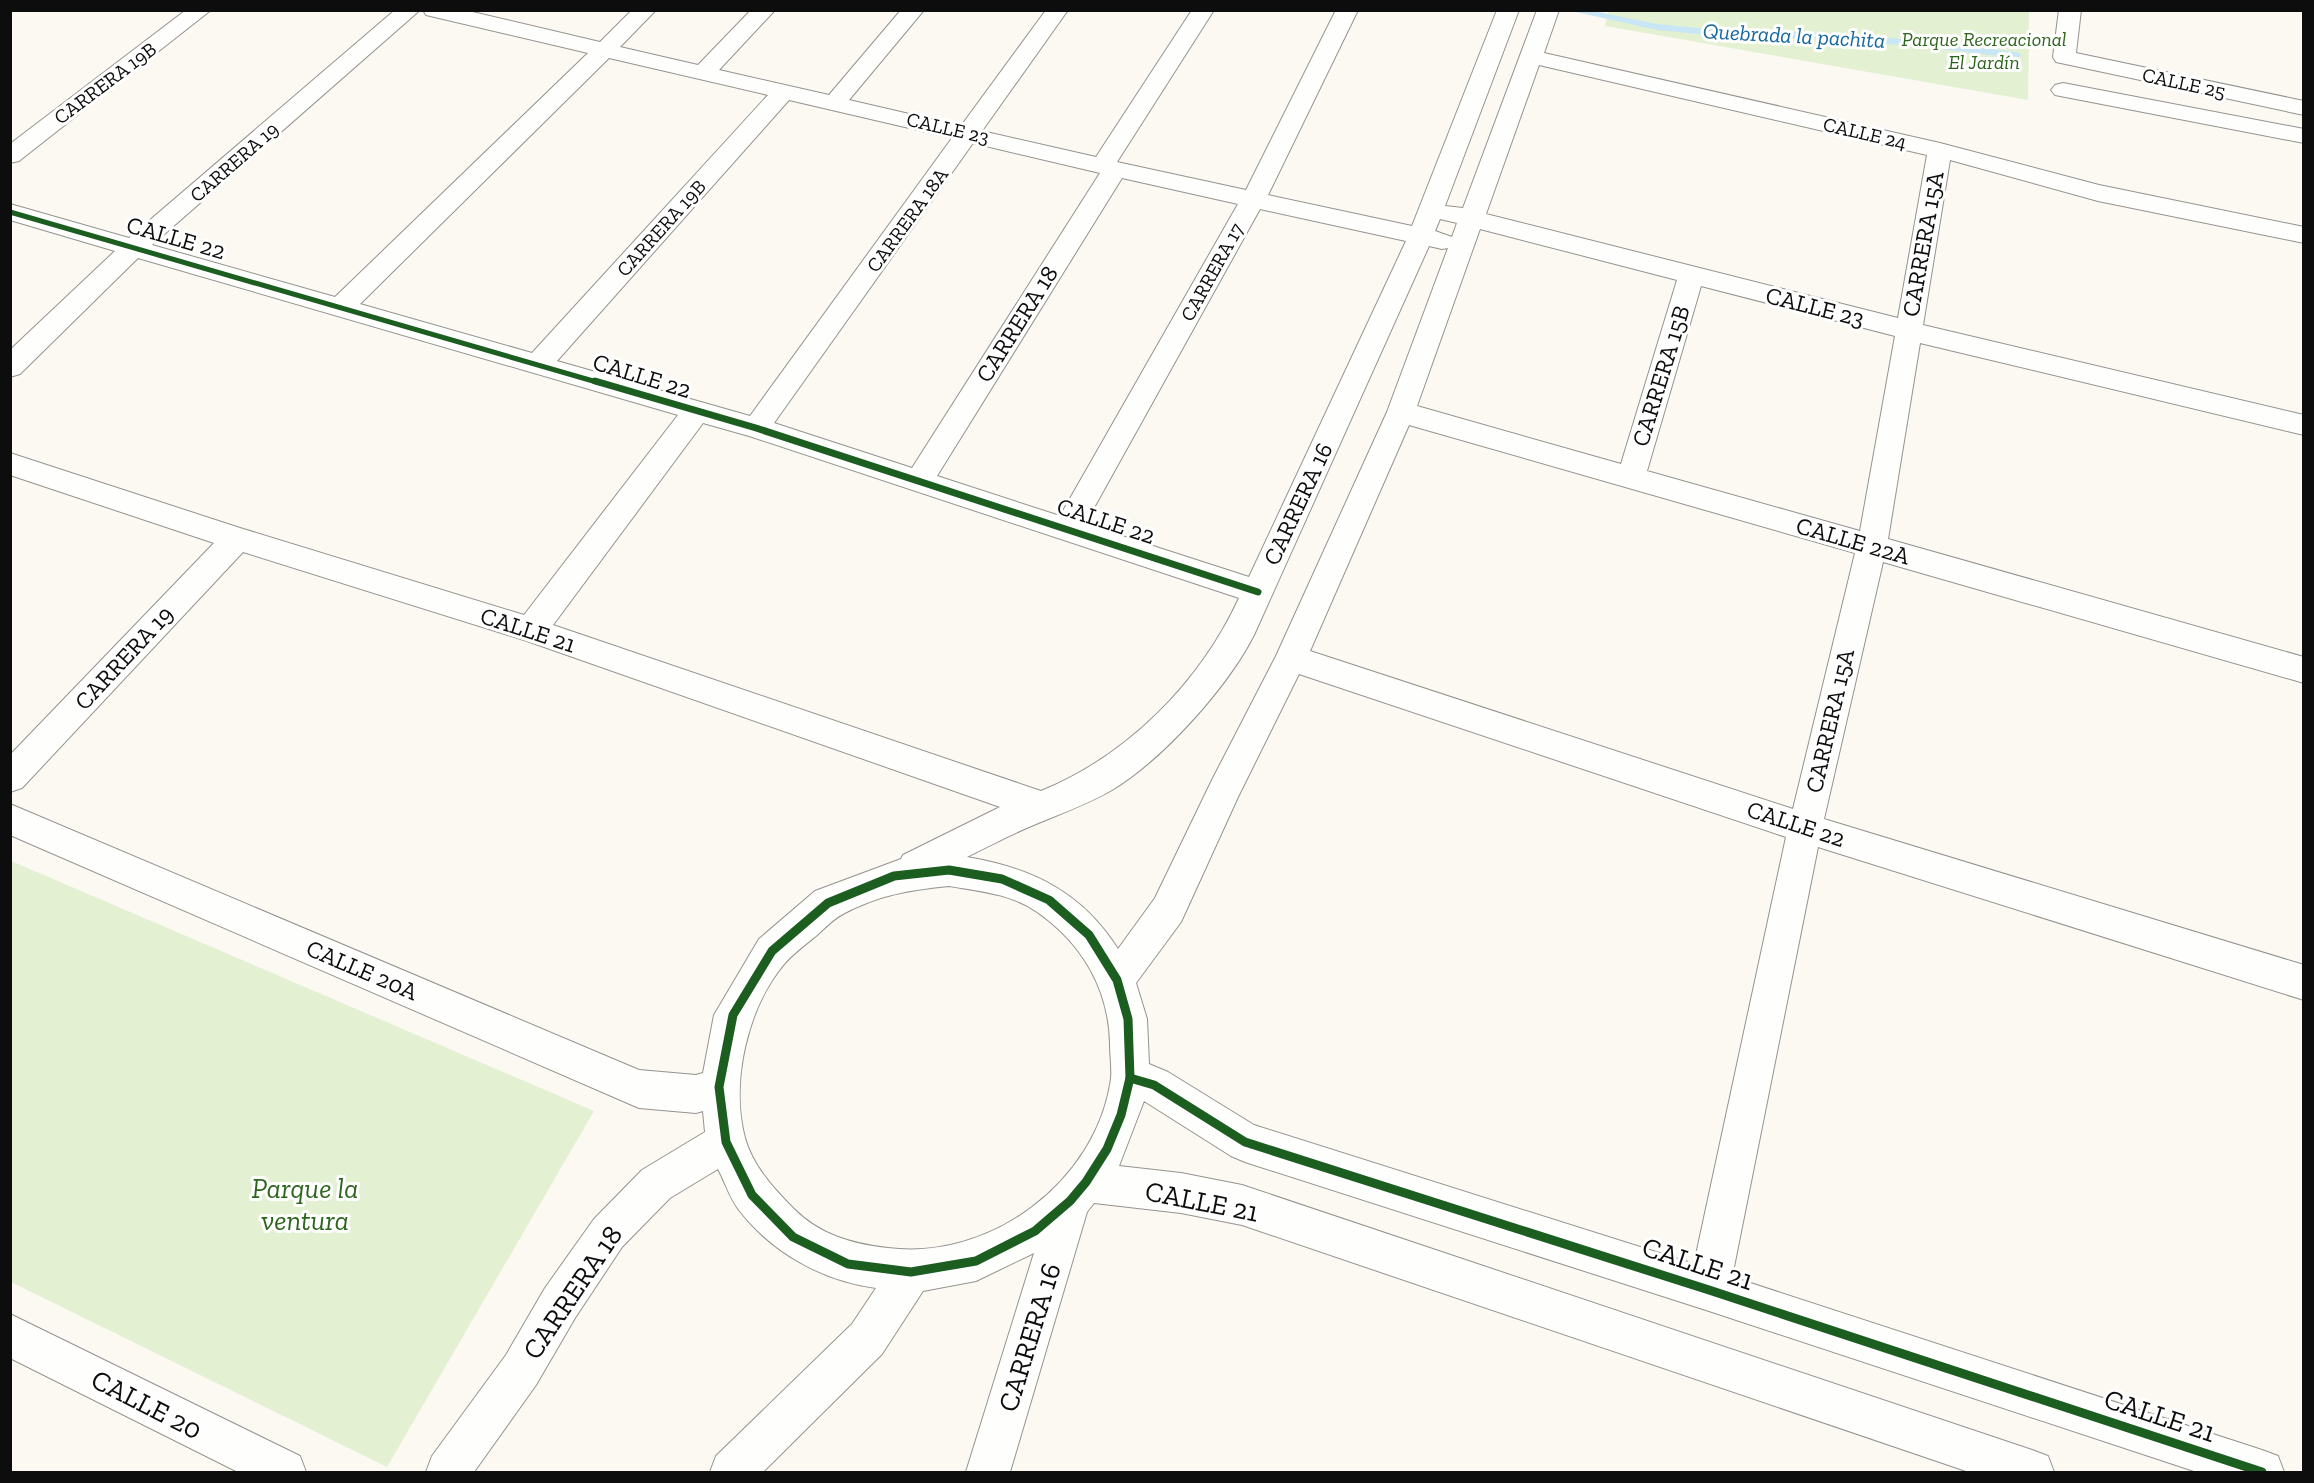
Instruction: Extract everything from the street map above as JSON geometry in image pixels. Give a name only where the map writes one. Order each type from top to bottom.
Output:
[{"type":"street","name":"CARRERA 19B","points":[[10,156],[200,10]]},
{"type":"street","name":"CARRERA 19","points":[[10,367],[135,246],[409,10]]},
{"type":"street","name":"CALLE 23","points":[[434,10],[478,15],[606,50],[1253,200],[1461,245]]},
{"type":"street","points":[[340,308],[645,10]]},
{"type":"street","points":[[704,72],[764,10]]},
{"type":"street","points":[[835,102],[913,10]]},
{"type":"street","name":"CARRERA 18A","points":[[756,428],[1057,10]]},
{"type":"street","name":"CARRERA 18","points":[[919,480],[1203,10]]},
{"type":"street","name":"CARRERA 17","points":[[1067,529],[1253,200],[1347,10]]},
{"type":"street","name":"CARRERA 16","points":[[894,876],[1017,817],[1066,799],[1112,771],[1157,735],[1199,690],[1238,635],[1421,236],[1508,10]]},
{"type":"street","points":[[1117,980],[1168,910],[1224,790],[1291,658],[1401,412],[1548,10]]},
{"type":"street","name":"CALLE 25","points":[[2070,10],[2064,57],[2304,108]]},
{"type":"street","name":"CALLE 24","points":[[1532,57],[1940,150],[2098,193],[2304,235]]},
{"type":"street","points":[[2063,90],[2304,136]]},
{"type":"street","name":"CARRERA 19B","points":[[537,365],[784,91]]},
{"type":"street","name":"CARRERA 15A","points":[[1709,1290],[1805,828],[1872,546],[1907,330],[1940,150]]},
{"type":"street","name":"CALLE 23","points":[[1432,209],[1907,330],[2304,425]]},
{"type":"street","name":"CALLE 22","points":[[10,212],[135,246],[695,413],[756,428],[1258,592]]},
{"type":"street","name":"CARRERA 15B","points":[[1631,477],[1691,275]]},
{"type":"street","name":"CALLE 22A","points":[[1401,412],[2304,670]]},
{"type":"street","points":[[531,630],[695,413]]},
{"type":"street","name":"CALLE 21","points":[[10,464],[531,630],[1042,807]]},
{"type":"street","name":"CARRERA 19","points":[[10,777],[237,538]]},
{"type":"street","name":"CALLE 22","points":[[1291,658],[1805,828],[2304,983]]},
{"type":"street","name":"CALLE 20A","points":[[10,819],[639,1089],[696,1094],[719,1087]]},
{"type":"street","points":[[949,870],[1002,879],[1049,900],[1089,935],[1117,980],[1128,1019],[1130,1078],[1121,1115],[1107,1149],[1078,1191],[1035,1231],[976,1261],[911,1272],[848,1264],[793,1237],[752,1195],[726,1142],[719,1087],[733,1015],[772,951],[828,903],[894,876],[949,870]]},
{"type":"street","name":"CALLE 21","points":[[1130,1078],[1154,1085],[1245,1142],[1709,1290],[2262,1473]]},
{"type":"street","name":"CARRERA 18","points":[[448,1473],[521,1370],[560,1303],[608,1233],[656,1184],[726,1142]]},
{"type":"street","name":"CARRERA 16","points":[[988,1473],[1078,1191]]},
{"type":"street","name":"CALLE 21","points":[[1078,1191],[1181,1193],[1242,1205],[2032,1473]]},
{"type":"street","points":[[732,1473],[867,1339],[911,1272]]},
{"type":"street","name":"CALLE 20","points":[[10,1335],[284,1473]]},
{"type":"green space","name":"Parque Recreacional El Jardín","points":[[1609,10],[2029,11],[2028,100],[1605,26]]},
{"type":"green space","name":"Parque la ventura","points":[[11,861],[594,1111],[387,1467],[11,1282]]},
{"type":"waterway","name":"Quebrada la pachita","points":[[1572,10],[1657,27],[1739,35],[1812,35],[1914,43],[2017,55]]},
{"type":"cycle path","points":[[10,212],[756,428],[1258,592]]},
{"type":"cycle path","points":[[949,870],[1002,879],[1049,900],[1089,935],[1117,980],[1128,1019],[1130,1078],[1121,1115],[1107,1149],[1086,1182],[1070,1201],[1035,1231],[976,1261],[911,1272],[848,1264],[793,1237],[752,1195],[726,1142],[719,1087],[733,1015],[772,951],[828,903],[894,876],[949,870]]},
{"type":"cycle path","points":[[1130,1078],[1154,1085],[1245,1142],[1709,1290],[2262,1472]]}]
